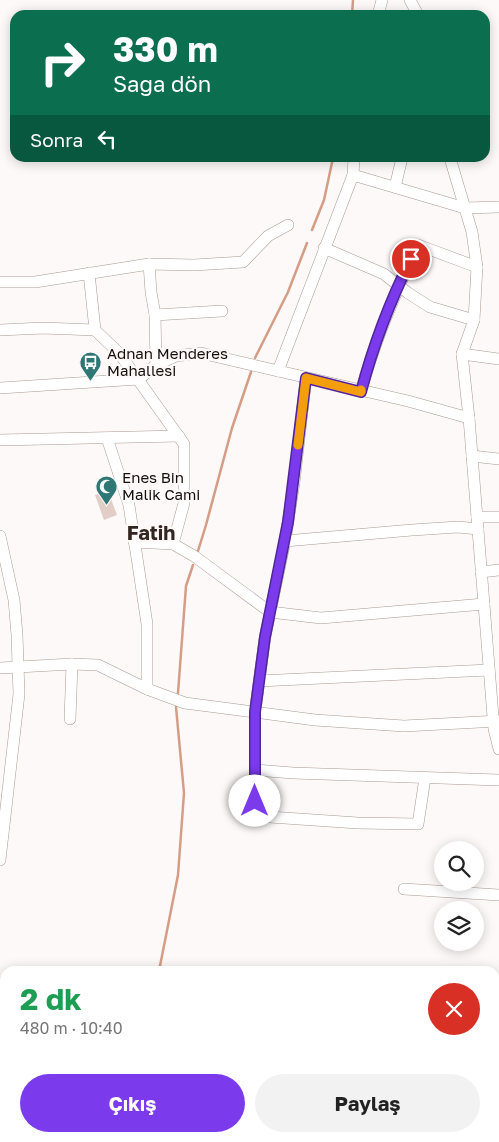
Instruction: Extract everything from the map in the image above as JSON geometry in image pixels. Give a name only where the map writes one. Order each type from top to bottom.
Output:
[{"type":"street","points":[[278,371],[353,175],[354,162]]},
{"type":"street","points":[[396,187],[401,162]]},
{"type":"street","points":[[451,162],[472,232],[477,267],[474,320],[462,354],[469,418],[489,670],[499,749]]},
{"type":"street","points":[[353,175],[465,208],[499,207]]},
{"type":"street","points":[[0,282],[35,282],[149,264],[194,265],[243,262],[268,236],[288,225]]},
{"type":"street","points":[[361,392],[371,355],[398,286],[418,245],[477,267]]},
{"type":"street","points":[[324,248],[384,274],[398,286],[430,307],[474,320]]},
{"type":"street","points":[[149,264],[155,315],[156,365]]},
{"type":"street","points":[[89,273],[95,330],[119,353],[184,444],[184,503],[173,544]]},
{"type":"street","points":[[155,315],[222,310]]},
{"type":"street","points":[[0,330],[44,328],[95,330]]},
{"type":"street","points":[[0,388],[139,379],[156,365],[176,356],[201,353],[361,392],[408,401],[469,418]]},
{"type":"street","points":[[462,354],[499,359]]},
{"type":"street","points":[[306,378],[285,542],[265,637],[255,712],[255,816],[366,823],[418,824],[425,778]]},
{"type":"street","points":[[0,440],[179,436]]},
{"type":"street","points":[[106,438],[128,504],[147,624],[146,689]]},
{"type":"street","points":[[472,456],[499,459]]},
{"type":"street","points":[[477,517],[499,517]]},
{"type":"street","points":[[285,542],[412,530],[458,527],[478,529]]},
{"type":"street","points":[[0,536],[14,600],[19,694],[5,772],[0,860]]},
{"type":"street","points":[[134,542],[173,544],[194,556],[270,612],[321,618],[484,604]]},
{"type":"street","points":[[481,572],[499,570]]},
{"type":"street","points":[[70,719],[72,664]]},
{"type":"street","points":[[0,668],[72,664],[98,665],[146,689],[185,703],[315,720],[404,726],[496,721]]},
{"type":"street","points":[[259,681],[489,670]]},
{"type":"street","points":[[255,770],[499,780]]},
{"type":"street","points":[[404,889],[499,895]]},
{"type":"building","name":"Enes Bin Malik Cami","points":[[108,491],[117,515],[104,520],[95,495]]},
{"type":"waterway","points":[[352,10],[353,0]]},
{"type":"waterway","points":[[312,230],[324,200],[332,162]]},
{"type":"waterway","points":[[255,358],[288,292],[307,243]]},
{"type":"waterway","points":[[198,551],[232,428],[251,372]]},
{"type":"waterway","points":[[178,693],[186,586],[193,565]]},
{"type":"waterway","points":[[160,966],[178,875],[184,793],[176,707]]},
{"type":"slow traffic","points":[[298,445],[306,378],[361,392],[361,390]]},
{"type":"place","name":"Adnan Menderes Mahallesi","points":[[91,381]]},
{"type":"place","name":"Enes Bin Malik Cami","points":[[106,505]]},
{"type":"district","name":"Fatih","points":[[151,532]]},
{"type":"route","points":[[255,801],[255,712],[265,637],[285,542],[306,378],[361,392],[371,355],[398,286],[411,259]]}]
